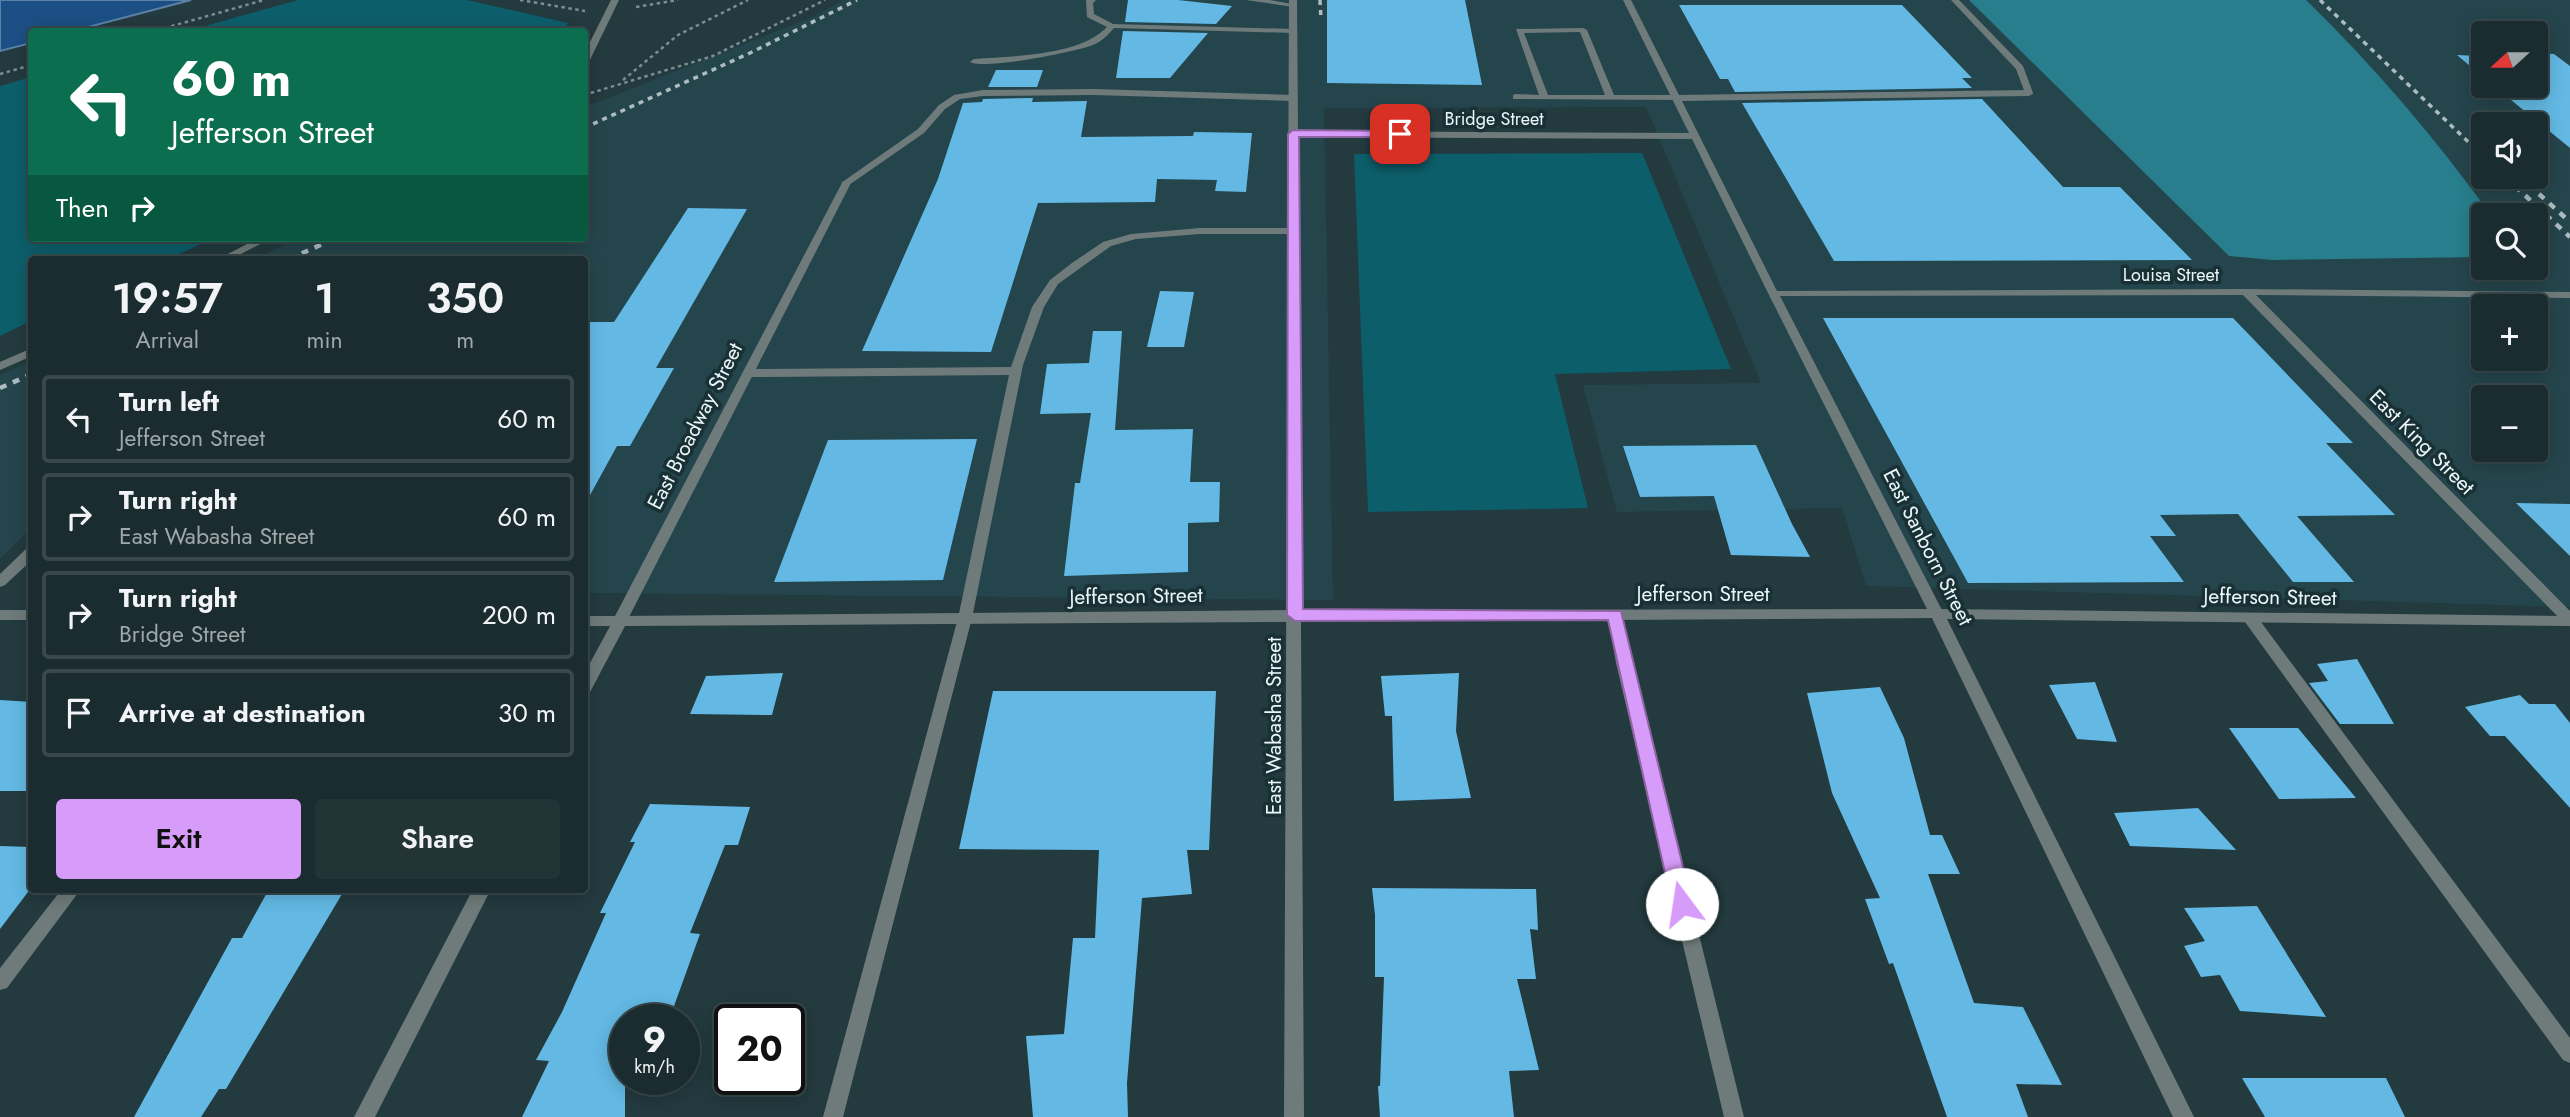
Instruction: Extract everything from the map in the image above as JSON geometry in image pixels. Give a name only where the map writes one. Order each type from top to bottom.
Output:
[{"type":"street","points":[[588,56],[615,0]]},
{"type":"street","points":[[1092,0],[1089,2],[1090,15],[1112,26],[1293,31]]},
{"type":"street","points":[[1250,0],[1293,3]]},
{"type":"street","name":"East Sanborn Street","points":[[1627,0],[1937,614],[2184,1117]]},
{"type":"street","points":[[1516,97],[1676,98],[2029,93],[2020,68],[1955,0]]},
{"type":"street","name":"East Wabasha Street","points":[[1293,3],[1294,1117]]},
{"type":"street","points":[[974,62],[1027,57],[1099,40],[1112,26]]},
{"type":"street","points":[[1545,98],[1519,31],[1583,30],[1611,98]]},
{"type":"street","name":"East Broadway Street","points":[[588,682],[846,183],[921,131],[942,107],[957,97],[983,93],[1093,92],[1293,97]]},
{"type":"street","name":"Bridge Street","points":[[1293,134],[1694,136]]},
{"type":"street","points":[[833,1117],[965,618],[1016,372],[1038,307],[1054,282],[1107,244],[1135,236],[1200,231],[1294,231]]},
{"type":"street","points":[[229,256],[259,242]]},
{"type":"street","name":"Louisa Street","points":[[1773,293],[2246,292],[2570,295]]},
{"type":"street","name":"East King Street","points":[[2246,292],[2570,620]]},
{"type":"street","points":[[0,366],[28,353]]},
{"type":"street","points":[[748,373],[1016,372]]},
{"type":"street","points":[[0,582],[28,555]]},
{"type":"street","name":"Jefferson Street","points":[[588,621],[1295,615],[1937,614],[2570,620]]},
{"type":"street","points":[[0,615],[28,615]]},
{"type":"street","points":[[1615,615],[1624,663],[1734,1117]]},
{"type":"street","points":[[2250,618],[2570,1054]]},
{"type":"street","points":[[0,982],[69,893]]},
{"type":"street","points":[[365,1117],[480,893]]},
{"type":"path","points":[[165,28],[264,0]]},
{"type":"path","points":[[620,83],[678,35],[748,0]]},
{"type":"path","points":[[588,94],[713,56],[825,0]]},
{"type":"path","points":[[0,74],[28,66]]},
{"type":"shaded area","points":[[0,0],[191,0],[84,28],[28,28],[28,44],[0,51]]},
{"type":"shaded area","points":[[298,0],[467,0],[568,23],[564,28],[198,28]]},
{"type":"shaded area","points":[[843,0],[2570,0],[2570,607],[1866,586],[1842,508],[1617,512],[1583,385],[1761,383],[1646,107],[1324,108],[1333,600],[588,593],[588,256],[261,256],[291,242],[588,242],[588,106],[815,16]]},
{"type":"shaded area","points":[[1969,0],[2306,0],[2403,104],[2482,203],[2471,203],[2471,257],[2273,260],[2229,256]]},
{"type":"shaded area","points":[[28,78],[28,242],[205,242],[175,256],[28,256],[28,322],[0,336],[0,86]]},
{"type":"shaded area","points":[[1642,153],[1731,369],[1555,374],[1588,508],[1368,512],[1354,154]]},
{"type":"shaded area","points":[[28,362],[28,531],[0,559],[0,375]]},
{"type":"building","points":[[1128,0],[1178,0],[1232,6],[1216,24],[1125,22]]},
{"type":"building","points":[[1327,0],[1465,0],[1482,85],[1327,83]]},
{"type":"building","points":[[1679,5],[1902,5],[1972,78],[1962,78],[1972,88],[1735,92],[1728,79],[1720,79]]},
{"type":"building","points":[[1123,31],[1208,33],[1170,78],[1116,78]]},
{"type":"building","points":[[2548,54],[2554,54],[2570,66],[2570,148],[2548,130],[2548,112],[2526,112],[2509,98],[2548,98]]},
{"type":"building","points":[[2457,55],[2471,56],[2471,67]]},
{"type":"building","points":[[996,70],[1043,70],[1037,87],[988,87]]},
{"type":"building","points":[[1033,98],[1032,102],[1087,101],[1081,137],[1193,136],[1194,132],[1252,133],[1246,192],[1215,191],[1217,180],[1157,179],[1155,202],[1038,203],[991,352],[862,351],[938,179],[963,103],[982,102],[983,99]]},
{"type":"building","points":[[1982,99],[2063,187],[2120,187],[2192,260],[1834,261],[1742,103]]},
{"type":"building","points":[[688,208],[747,209],[656,368],[674,368],[630,446],[617,446],[588,499],[588,322],[614,322]]},
{"type":"building","points":[[1160,291],[1194,292],[1184,347],[1147,347]]},
{"type":"building","points":[[1823,318],[2233,318],[2353,443],[2326,443],[2395,515],[2297,516],[2354,582],[2293,582],[2238,514],[2160,515],[2176,536],[2150,536],[2184,582],[1968,583]]},
{"type":"building","points":[[1093,331],[1122,331],[1115,430],[1193,429],[1190,482],[1220,482],[1219,522],[1188,523],[1188,572],[1064,576],[1075,483],[1080,483],[1091,413],[1040,414],[1047,364],[1089,363]]},
{"type":"building","points":[[977,439],[943,580],[774,582],[828,440]]},
{"type":"building","points":[[1756,445],[1810,557],[1731,555],[1714,496],[1640,497],[1623,446]]},
{"type":"building","points":[[2516,503],[2570,504],[2570,556]]},
{"type":"building","points":[[2357,659],[2394,724],[2340,724],[2309,683],[2328,681],[2317,664]]},
{"type":"building","points":[[783,673],[772,715],[690,714],[706,676]]},
{"type":"building","points":[[1459,673],[1456,731],[1471,798],[1394,801],[1392,716],[1385,716],[1381,676]]},
{"type":"building","points":[[2095,682],[2117,742],[2077,739],[2049,685]]},
{"type":"building","points":[[1880,687],[1904,738],[1930,835],[1942,835],[1960,874],[1928,874],[1974,1003],[2023,1007],[2062,1085],[2016,1084],[2028,1117],[1947,1117],[1893,963],[1889,964],[1865,899],[1880,898],[1832,793],[1807,693]]},
{"type":"building","points":[[993,691],[1216,691],[1209,850],[1187,850],[1192,894],[1142,898],[1127,1083],[1128,1117],[1033,1117],[1026,1036],[1064,1034],[1073,938],[1095,938],[1099,850],[959,849]]},
{"type":"building","points":[[2520,695],[2529,704],[2555,704],[2570,723],[2570,808],[2505,736],[2490,736],[2465,707]]},
{"type":"building","points":[[0,700],[28,702],[28,791],[0,791]]},
{"type":"building","points":[[2229,728],[2298,728],[2356,798],[2279,799]]},
{"type":"building","points":[[650,804],[750,807],[738,845],[725,845],[690,933],[700,934],[675,1004],[609,1004],[609,1095],[625,1095],[625,1117],[522,1117],[549,1061],[536,1060],[562,1012],[606,913],[600,913],[635,842],[630,842]]},
{"type":"building","points":[[2198,808],[2236,850],[2130,846],[2114,813]]},
{"type":"building","points":[[0,846],[28,847],[28,892],[0,929]]},
{"type":"building","points":[[1372,888],[1536,889],[1538,930],[1530,929],[1536,979],[1517,979],[1539,1070],[1509,1071],[1514,1117],[1380,1117],[1378,1086],[1384,977],[1375,977]]},
{"type":"building","points":[[267,893],[343,893],[226,1089],[219,1089],[201,1117],[134,1117],[232,938],[242,938]]},
{"type":"building","points":[[2257,906],[2326,1017],[2240,1011],[2220,975],[2201,977],[2184,946],[2205,941],[2184,908]]},
{"type":"building","points":[[2242,1078],[2386,1078],[2405,1117],[2265,1117]]},
{"type":"railway","points":[[588,126],[750,53],[857,0]]},
{"type":"railway","points":[[1320,0],[1321,20]]},
{"type":"railway","points":[[2320,0],[2471,145]]},
{"type":"railway","points":[[2518,189],[2570,237]]},
{"type":"railway","points":[[2539,194],[2570,222]]},
{"type":"railway","points":[[296,256],[327,242]]},
{"type":"railway","points":[[0,388],[28,376]]},
{"type":"route","points":[[1400,134],[1293,134],[1295,615],[1615,615],[1682,904]]}]
